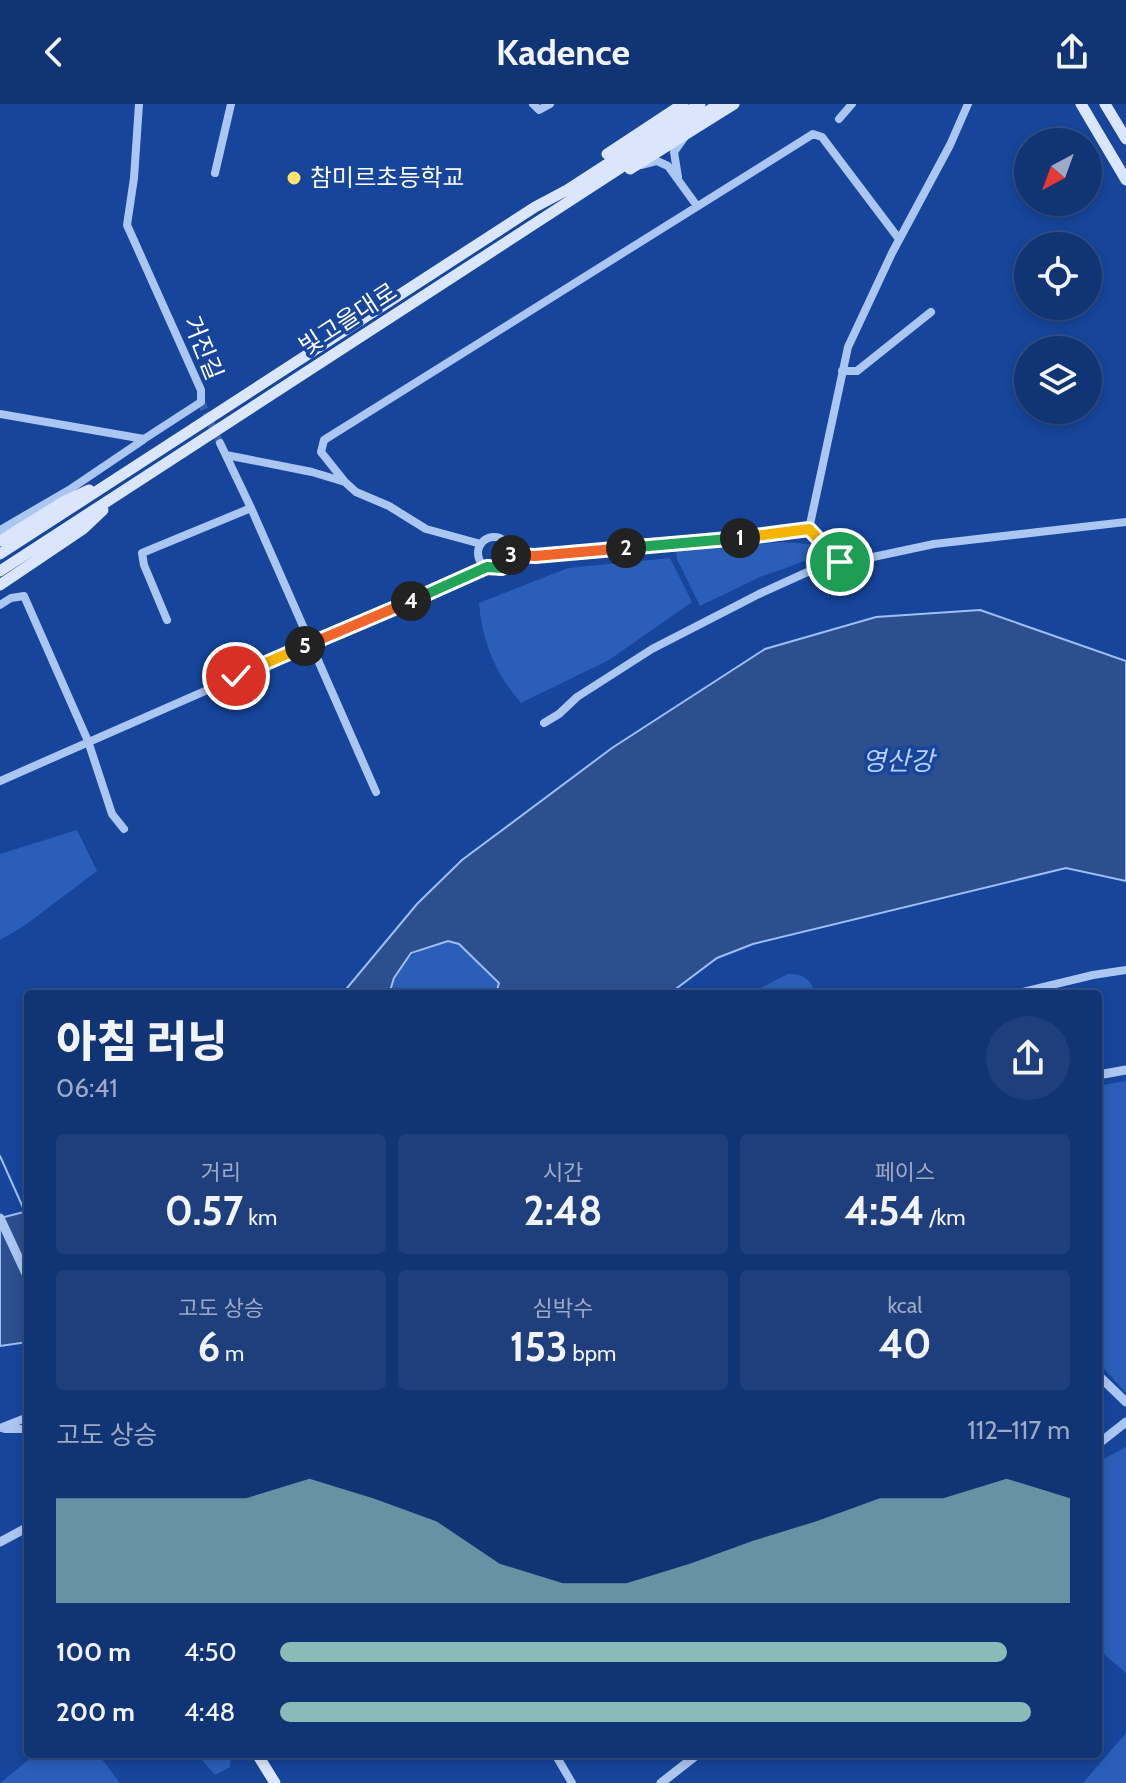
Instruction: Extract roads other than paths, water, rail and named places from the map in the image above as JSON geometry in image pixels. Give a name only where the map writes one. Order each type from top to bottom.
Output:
[{"type":"main road","points":[[535,207],[683,104]]},
{"type":"main road","name":"빛고을대로","points":[[0,554],[535,207],[567,190],[700,104]]},
{"type":"main road","name":"빛고을대로","points":[[0,571],[719,104]]},
{"type":"main road","points":[[543,218],[577,202],[734,104]]},
{"type":"main road","points":[[1081,104],[1126,180]]},
{"type":"main road","points":[[1105,104],[1126,139]]},
{"type":"main road","points":[[0,541],[65,501],[119,476]]},
{"type":"main road","points":[[0,585],[83,529],[128,488]]},
{"type":"main road","points":[[259,1758],[275,1783]]},
{"type":"street","name":"거진길","points":[[139,104],[127,225],[201,390],[201,402],[144,439]]},
{"type":"street","points":[[215,173],[231,104]]},
{"type":"street","points":[[533,104],[539,110],[550,104]]},
{"type":"street","points":[[839,119],[852,104]]},
{"type":"street","points":[[809,529],[848,347],[968,104]]},
{"type":"street","points":[[678,178],[674,152],[697,127]]},
{"type":"street","points":[[481,544],[426,529],[389,506],[356,492],[321,452],[324,440],[813,134],[822,137],[899,239]]},
{"type":"street","points":[[630,169],[657,161],[668,166],[697,206]]},
{"type":"street","points":[[842,371],[857,371],[931,312]]},
{"type":"street","points":[[0,414],[144,439]]},
{"type":"street","points":[[0,530],[69,490],[144,439]]},
{"type":"street","points":[[220,443],[376,792]]},
{"type":"street","points":[[226,455],[312,472],[345,482]]},
{"type":"street","points":[[167,620],[142,553],[251,508]]},
{"type":"street","points":[[544,723],[614,672],[666,641],[812,570],[934,544],[1126,522]]},
{"type":"street","points":[[511,555],[535,556],[734,539],[809,529]]},
{"type":"street","points":[[809,529],[840,562]]},
{"type":"street","points":[[487,567],[478,554],[481,544],[490,537],[500,538],[508,545],[511,555]]},
{"type":"street","points":[[0,781],[487,567],[502,568],[511,555]]},
{"type":"street","points":[[0,605],[11,598],[24,596],[88,741],[112,814],[124,829]]},
{"type":"street","points":[[1031,990],[1126,970]]},
{"type":"street","points":[[1102,1074],[1126,1070]]},
{"type":"street","points":[[0,1218],[24,1269]]},
{"type":"street","points":[[1102,1379],[1126,1402]]},
{"type":"street","points":[[0,1429],[24,1419]]},
{"type":"street","points":[[1102,1441],[1126,1422]]},
{"type":"street","points":[[0,1429],[24,1429]]},
{"type":"street","points":[[0,1542],[24,1529]]},
{"type":"street","points":[[557,1758],[572,1783]]},
{"type":"street","points":[[661,1783],[693,1758]]},
{"type":"water","name":"영산강","points":[[980,610],[1126,661],[1126,881],[1066,868],[753,944],[717,958],[674,990],[497,990],[499,983],[459,944],[448,941],[411,953],[394,978],[390,990],[345,990],[417,904],[462,860],[612,748],[765,649],[876,617]]},
{"type":"water","points":[[24,1212],[24,1343],[0,1346],[0,1218]]},
{"type":"waterway","points":[[0,1156],[24,1210]]},
{"type":"tunnel","points":[[201,402],[220,443]]},
{"type":"place","name":"참미르초등학교","points":[[294,178]]}]
